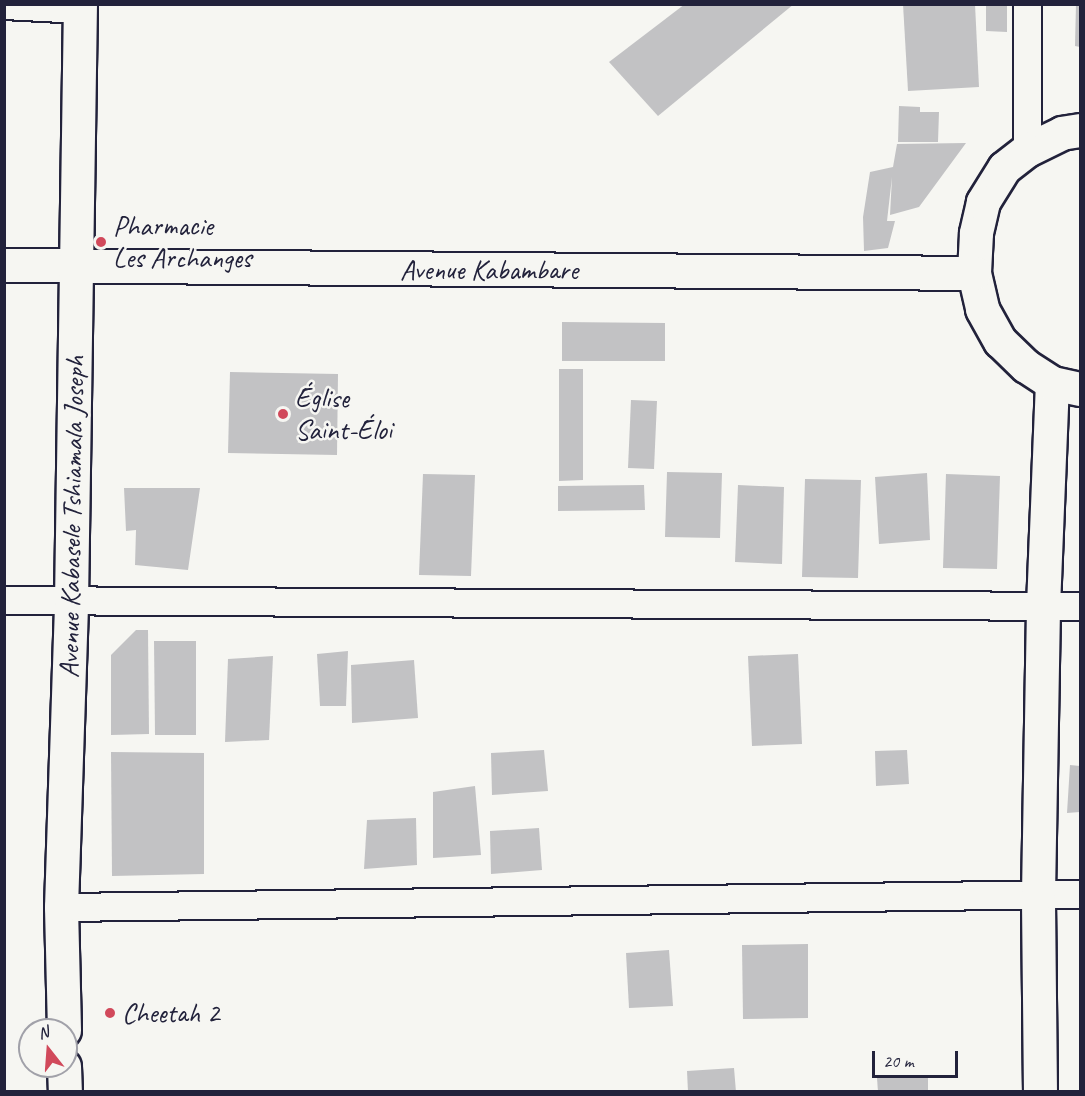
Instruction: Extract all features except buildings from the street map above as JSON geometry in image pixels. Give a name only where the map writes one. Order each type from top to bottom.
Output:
[{"type":"main road","name":"Avenue Kabasele Tshiamala Joseph","points":[[64,1018],[61,907],[71,602],[80,7]]},
{"type":"main road","points":[[1040,1092],[1038,894],[1042,606],[1047,467],[1066,386],[1026,366],[1000,340],[982,309],[974,273],[976,233],[983,202],[1004,168],[1027,150],[1062,133],[1080,130]]},
{"type":"main road","name":"Avenue Kabambare","points":[[4,265],[974,273]]},
{"type":"street","points":[[1027,4],[1027,150]]},
{"type":"street","points":[[4,5],[80,7]]},
{"type":"street","points":[[4,600],[1080,606]]},
{"type":"street","points":[[61,907],[1080,894]]},
{"type":"place","name":"Pharmacie Les Archanges","points":[[101,242]]},
{"type":"place","name":"Église Saint-Éloi","points":[[283,414]]},
{"type":"place","name":"Cheetah 2","points":[[110,1013]]}]
